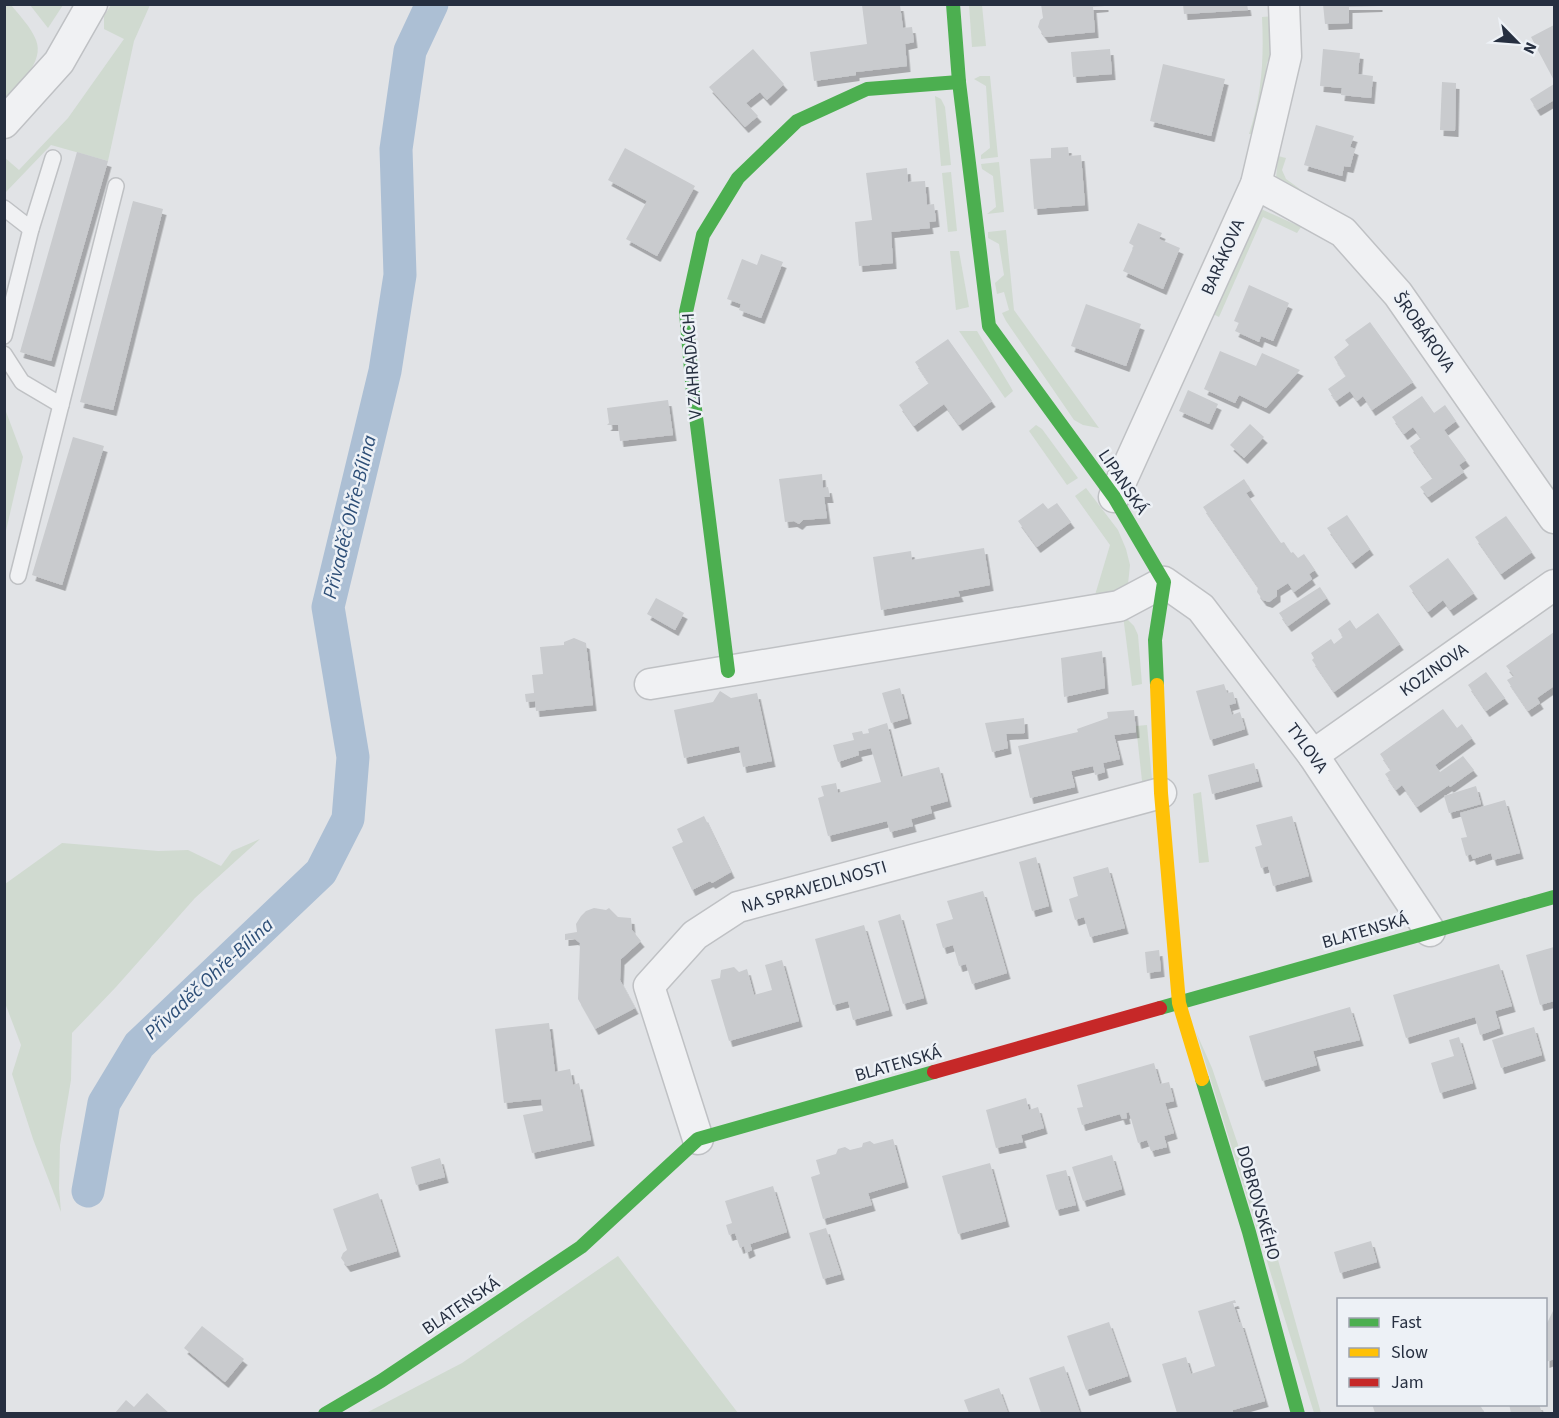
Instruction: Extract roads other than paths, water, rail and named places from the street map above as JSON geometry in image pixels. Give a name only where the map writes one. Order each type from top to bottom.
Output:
[{"type":"street","points":[[4,123],[59,62],[92,4]]},
{"type":"street","name":"LIPANSKÁ","points":[[952,4],[959,82],[989,326],[1114,497],[1164,582]]},
{"type":"street","name":"BARÁKOVA","points":[[1114,497],[1256,184],[1286,56],[1284,4]]},
{"type":"street","name":"V ZAHRADÁCH","points":[[728,671],[693,393],[686,312],[703,235],[738,178],[797,121],[867,89],[959,82]]},
{"type":"street","name":"ŠROBÁROVA","points":[[1256,184],[1343,231],[1398,294],[1554,518]]},
{"type":"street","points":[[650,684],[1119,606],[1164,582]]},
{"type":"street","points":[[1164,582],[1155,640],[1161,793],[1179,1003]]},
{"type":"street","name":"TYLOVA","points":[[1164,582],[1201,608],[1313,755],[1430,931]]},
{"type":"street","name":"KOZINOVA","points":[[1313,755],[1554,585]]},
{"type":"street","name":"NA SPRAVEDLNOSTI","points":[[698,1139],[649,986],[694,935],[738,907],[1161,793]]},
{"type":"street","name":"BLATENSKÁ","points":[[325,1413],[381,1381],[581,1247],[698,1139],[1554,897]]},
{"type":"street","name":"DOBROVSKÉHO","points":[[1179,1003],[1249,1232],[1298,1413]]},
{"type":"lane","points":[[4,336],[31,229],[53,158]]},
{"type":"lane","points":[[18,576],[116,186]]},
{"type":"lane","points":[[4,208],[31,229]]},
{"type":"lane","points":[[4,354],[22,382],[61,405]]},
{"type":"waterway","name":"Přivaděč Ohře-Bílina","points":[[88,1191],[104,1103],[139,1045],[321,872],[348,819],[353,757],[328,607],[385,371],[400,275],[396,149],[410,51],[432,4]]}]
